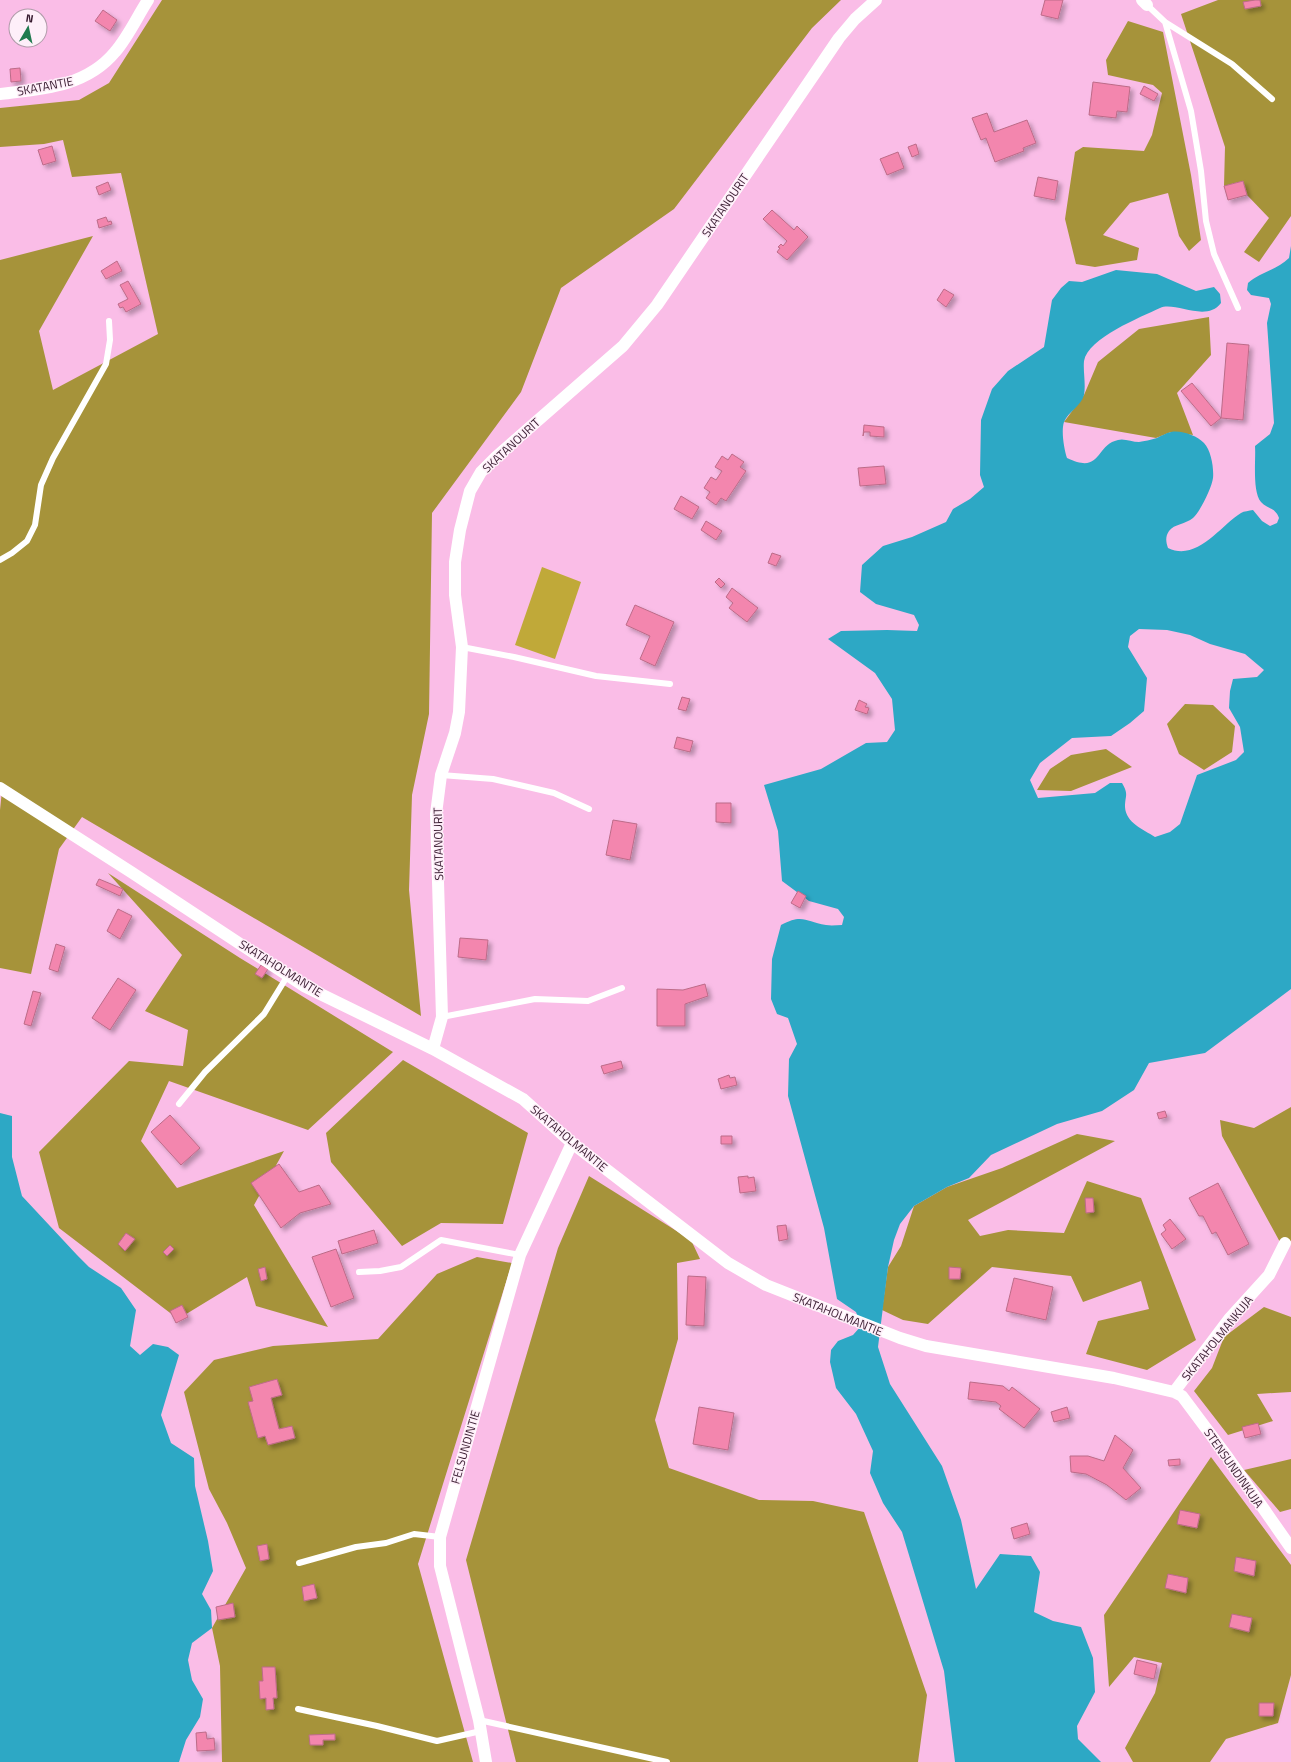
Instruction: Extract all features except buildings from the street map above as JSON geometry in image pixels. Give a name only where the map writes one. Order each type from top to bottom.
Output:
[{"type":"street","name":"SKATANTIE","points":[[0,94],[59,86],[80,80],[91,74],[115,52],[148,0]]},
{"type":"street","name":"SKATANOURIT","points":[[433,1049],[442,1017],[436,814],[441,775],[455,733],[459,712],[462,647],[455,595],[455,562],[460,530],[470,491],[481,472],[496,456],[623,346],[657,305],[839,38],[876,0]]},
{"type":"street","name":"SKATAHOLMANTIE","points":[[0,788],[304,986],[433,1049],[523,1099],[572,1142],[728,1264],[766,1285],[900,1338],[926,1346],[1106,1377],[1174,1392]]},
{"type":"street","name":"FELSUNDINTIE","points":[[486,1762],[480,1726],[440,1566],[440,1537],[520,1255],[572,1142]]},
{"type":"street","name":"SKATAHOLMANKUJA","points":[[1174,1392],[1229,1319],[1269,1275],[1285,1243]]},
{"type":"street","name":"STENSUNDINKUJA","points":[[1174,1392],[1182,1396],[1226,1454],[1291,1548]]},
{"type":"lane","points":[[1144,2],[1165,22],[1232,64],[1272,99]]},
{"type":"lane","points":[[1165,22],[1191,111],[1201,171],[1206,221],[1214,254],[1238,308]]},
{"type":"lane","points":[[0,560],[12,554],[27,541],[35,524],[41,485],[53,458],[106,364],[110,340],[109,321]]},
{"type":"lane","points":[[462,647],[514,657],[596,676],[670,684]]},
{"type":"lane","points":[[441,775],[493,779],[554,793],[589,809]]},
{"type":"lane","points":[[178,1104],[205,1072],[264,1014],[288,975]]},
{"type":"lane","points":[[442,1017],[535,999],[588,1000],[622,988]]},
{"type":"lane","points":[[359,1272],[380,1271],[401,1267],[441,1240],[520,1255]]},
{"type":"lane","points":[[299,1563],[356,1547],[386,1543],[414,1534],[440,1537]]},
{"type":"lane","points":[[298,1709],[437,1741],[480,1726],[667,1762]]},
{"type":"shaded area","points":[[162,0],[841,0],[812,28],[674,209],[561,288],[521,392],[432,513],[429,714],[412,795],[409,890],[421,1016],[82,817],[59,849],[31,974],[0,968],[0,810],[2,790],[0,787],[0,260],[93,236],[39,331],[53,390],[158,334],[121,173],[72,177],[63,140],[44,144],[0,147],[0,108],[79,100],[109,83]]},
{"type":"shaded area","points":[[1218,0],[1291,0],[1291,216],[1259,262],[1244,252],[1269,218],[1247,195],[1243,181],[1224,186],[1225,147],[1181,14]]},
{"type":"shaded area","points":[[1128,21],[1163,32],[1191,175],[1201,240],[1189,251],[1179,236],[1168,193],[1130,203],[1103,235],[1139,248],[1137,260],[1095,267],[1076,264],[1065,219],[1075,152],[1083,147],[1144,151],[1152,135],[1162,93],[1153,85],[1108,75],[1106,60]]},
{"type":"shaded area","points":[[1209,317],[1211,355],[1177,393],[1193,435],[1171,432],[1156,438],[1064,422],[1084,395],[1098,362],[1139,329]]},
{"type":"shaded area","points":[[542,567],[581,582],[555,659],[515,645]]},
{"type":"shaded area","points":[[1185,704],[1213,705],[1235,726],[1232,752],[1204,770],[1179,754],[1167,724]]},
{"type":"shaded area","points":[[1106,749],[1132,767],[1071,791],[1037,790],[1050,769],[1071,755]]},
{"type":"shaded area","points":[[108,873],[240,958],[393,1052],[308,1130],[169,1081],[141,1141],[177,1188],[284,1151],[254,1205],[328,1327],[256,1306],[247,1277],[178,1319],[59,1228],[39,1152],[129,1061],[183,1066],[188,1030],[145,1011],[182,955]]},
{"type":"shaded area","points":[[403,1060],[528,1133],[503,1224],[441,1223],[402,1246],[331,1162],[326,1133]]},
{"type":"shaded area","points":[[1291,1107],[1291,1241],[1281,1244],[1222,1136],[1220,1120],[1254,1128]]},
{"type":"shaded area","points":[[1077,1134],[1115,1141],[968,1220],[980,1236],[1008,1230],[1064,1233],[1087,1181],[1141,1198],[1196,1340],[1147,1370],[1086,1354],[1098,1321],[1149,1309],[1141,1281],[1083,1302],[1071,1276],[992,1267],[928,1324],[903,1320],[882,1310],[888,1267],[901,1246],[914,1206],[947,1187],[1002,1168]]},
{"type":"shaded area","points":[[589,1176],[691,1240],[700,1259],[677,1263],[678,1339],[655,1420],[669,1468],[759,1500],[813,1501],[864,1512],[927,1695],[918,1762],[516,1762],[466,1560],[558,1248]]},
{"type":"shaded area","points":[[477,1257],[512,1263],[418,1564],[473,1762],[222,1762],[220,1666],[212,1628],[246,1568],[227,1523],[209,1489],[184,1392],[214,1360],[273,1346],[378,1339],[437,1274]]},
{"type":"shaded area","points":[[1264,1307],[1291,1317],[1291,1392],[1257,1394],[1273,1421],[1228,1435],[1194,1391],[1212,1368],[1224,1337]]},
{"type":"shaded area","points":[[1211,1457],[1291,1565],[1291,1675],[1278,1723],[1226,1739],[1210,1762],[1133,1762],[1125,1748],[1155,1693],[1162,1663],[1134,1657],[1109,1687],[1104,1615]]},
{"type":"shaded area","points":[[1291,1459],[1291,1509],[1280,1512],[1244,1470]]},
{"type":"water","points":[[1291,246],[1291,989],[1205,1053],[1149,1063],[1134,1090],[1102,1111],[1057,1124],[991,1155],[969,1178],[947,1187],[914,1206],[900,1224],[894,1240],[888,1267],[878,1347],[890,1384],[942,1466],[961,1520],[976,1589],[1000,1554],[1031,1556],[1040,1572],[1034,1612],[1053,1621],[1081,1627],[1093,1658],[1095,1692],[1077,1726],[1078,1739],[1101,1762],[955,1762],[944,1671],[902,1532],[883,1503],[870,1473],[873,1451],[856,1414],[836,1388],[830,1362],[831,1350],[838,1341],[853,1335],[861,1326],[856,1312],[837,1299],[824,1228],[788,1096],[789,1059],[797,1044],[788,1018],[777,1014],[771,999],[772,959],[781,925],[788,921],[804,919],[819,924],[842,925],[844,917],[838,909],[809,901],[782,881],[778,831],[764,785],[821,769],[866,743],[887,742],[895,730],[892,699],[875,673],[828,639],[841,631],[917,631],[919,625],[914,615],[876,604],[860,592],[862,565],[883,546],[912,537],[946,522],[953,509],[970,499],[984,487],[980,475],[981,420],[992,389],[1008,371],[1044,347],[1052,300],[1061,288],[1069,281],[1082,282],[1116,270],[1157,274],[1196,291],[1214,287],[1220,294],[1221,303],[1215,309],[1199,312],[1174,307],[1160,308],[1116,329],[1095,344],[1088,352],[1084,361],[1084,395],[1064,422],[1063,440],[1067,458],[1086,463],[1097,457],[1105,447],[1118,440],[1123,439],[1139,442],[1157,438],[1171,432],[1189,434],[1201,440],[1206,446],[1212,459],[1213,478],[1205,499],[1196,515],[1190,520],[1174,527],[1169,531],[1166,540],[1168,548],[1179,551],[1198,547],[1208,541],[1233,519],[1245,511],[1253,510],[1262,521],[1270,526],[1277,523],[1279,518],[1277,514],[1261,502],[1256,491],[1255,483],[1255,446],[1270,434],[1274,423],[1267,323],[1271,304],[1269,298],[1251,295],[1247,290],[1248,283],[1253,279],[1289,258]],"holes":[[[1139,629],[1167,630],[1190,635],[1210,644],[1245,654],[1264,670],[1257,677],[1233,679],[1230,691],[1229,708],[1240,727],[1244,752],[1236,760],[1197,775],[1180,824],[1170,832],[1155,837],[1136,825],[1128,817],[1125,807],[1126,793],[1122,783],[1110,783],[1095,793],[1038,798],[1030,780],[1040,763],[1072,738],[1111,736],[1144,711],[1147,678],[1128,647],[1130,636]]]},
{"type":"water","points":[[0,1113],[12,1116],[12,1157],[22,1196],[89,1267],[121,1288],[136,1310],[130,1346],[140,1355],[153,1344],[168,1347],[179,1355],[161,1415],[171,1443],[194,1458],[195,1486],[208,1541],[213,1571],[202,1594],[211,1610],[212,1628],[192,1643],[188,1660],[192,1680],[203,1699],[200,1717],[186,1740],[179,1762],[0,1762]]}]
